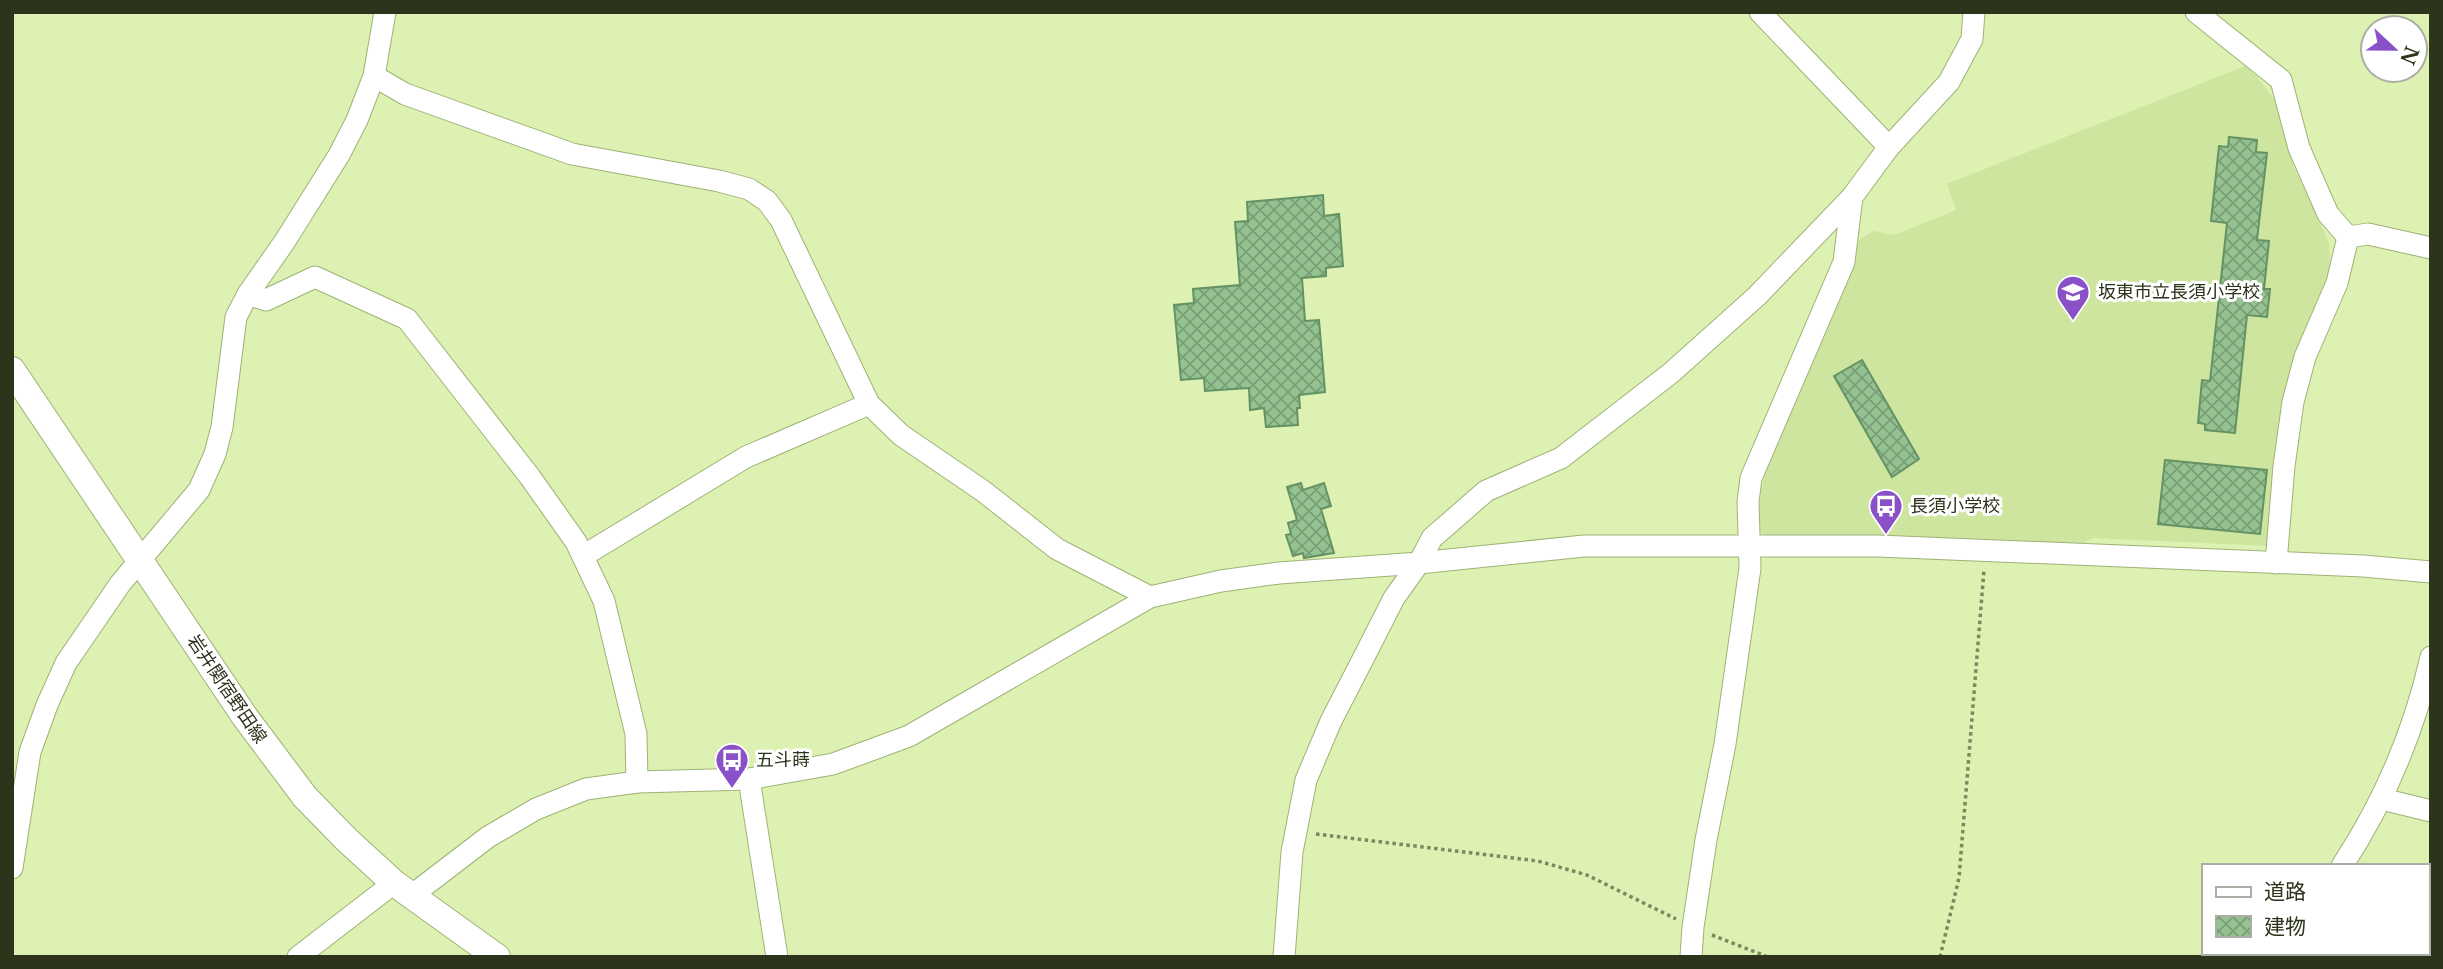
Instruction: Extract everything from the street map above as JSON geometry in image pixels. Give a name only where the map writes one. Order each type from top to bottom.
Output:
[{"type":"main road","name":"岩井関宿野田線","points":[[12,370],[273,756],[306,797],[338,831],[402,889],[497,957]]},
{"type":"street","points":[[12,868],[30,751],[47,705],[66,663],[120,584],[200,490],[215,454],[222,427],[236,317],[248,294],[339,155],[357,120],[374,76],[386,12]]},
{"type":"street","points":[[1760,12],[1889,147]]},
{"type":"street","points":[[1284,957],[1292,852],[1306,780],[1331,721],[1394,598],[1419,563],[1432,538],[1486,491],[1561,458],[1671,373],[1757,296],[1852,197],[1889,147],[1949,82],[1972,39],[1974,12]]},
{"type":"street","points":[[2196,12],[2281,80],[2299,148],[2328,214],[2348,237]]},
{"type":"street","points":[[374,76],[405,94],[572,154],[719,181],[749,189],[767,201],[781,220],[869,404],[901,435],[983,491],[1057,549],[1150,597]]},
{"type":"street","points":[[1692,957],[1693,927],[1706,840],[1725,744],[1751,568],[1748,502],[1751,478],[1844,262],[1852,197]]},
{"type":"street","points":[[2348,237],[2368,234],[2431,248]]},
{"type":"street","points":[[2276,563],[2284,466],[2293,402],[2305,357],[2337,283],[2348,237]]},
{"type":"street","points":[[248,294],[266,300],[316,277],[407,319],[530,477],[583,556],[604,601],[636,734],[637,782]]},
{"type":"street","points":[[583,556],[746,457],[869,404]]},
{"type":"street","points":[[298,957],[402,889],[536,809],[586,789],[637,782],[749,779],[833,764],[909,736],[1150,597],[1222,581],[1279,573],[1419,563],[1584,546],[1878,546],[2363,566],[2431,572]]},
{"type":"street","points":[[2343,864],[2382,799],[2407,737],[2431,657]]},
{"type":"street","points":[[749,779],[777,957]]},
{"type":"street","points":[[2382,799],[2431,811]]},
{"type":"path","points":[[1940,957],[1959,878],[1986,551]]},
{"type":"path","points":[[1296,832],[1538,861],[1587,875],[1693,927],[1769,957]]},
{"type":"shaded area","name":"坂東市立長須小学校","points":[[2245,66],[2274,99],[2294,168],[2329,242],[2331,291],[2301,353],[2271,546],[2093,538],[2082,544],[1765,535],[1756,526],[1764,477],[1853,265],[1859,240],[1873,231],[1894,235],[1956,210],[1947,184]]},
{"type":"building","points":[[2229,137],[2257,140],[2256,152],[2267,153],[2257,240],[2269,241],[2264,289],[2270,289],[2267,317],[2247,315],[2235,433],[2205,430],[2205,424],[2198,423],[2202,380],[2210,381],[2227,223],[2211,221],[2219,146],[2228,147]]},
{"type":"building","points":[[1323,195],[1324,216],[1339,214],[1343,266],[1326,268],[1326,276],[1302,278],[1305,321],[1319,320],[1325,392],[1299,395],[1298,425],[1266,427],[1264,408],[1250,410],[1249,388],[1205,391],[1204,378],[1181,380],[1174,305],[1194,303],[1193,289],[1240,285],[1235,222],[1248,221],[1247,202]]},
{"type":"building","points":[[1862,360],[1919,459],[1892,477],[1834,376]]},
{"type":"building","points":[[2165,460],[2267,470],[2260,534],[2158,524]]},
{"type":"building","points":[[1301,483],[1303,490],[1324,483],[1331,506],[1321,509],[1334,553],[1304,558],[1303,553],[1293,556],[1286,535],[1291,534],[1288,523],[1297,520],[1287,487]]},
{"type":"place","name":"坂東市立長須小学校","points":[[2073,322]]},
{"type":"place","name":"長須小学校","points":[[1886,536]]},
{"type":"place","name":"五斗蒔","points":[[732,790]]}]
